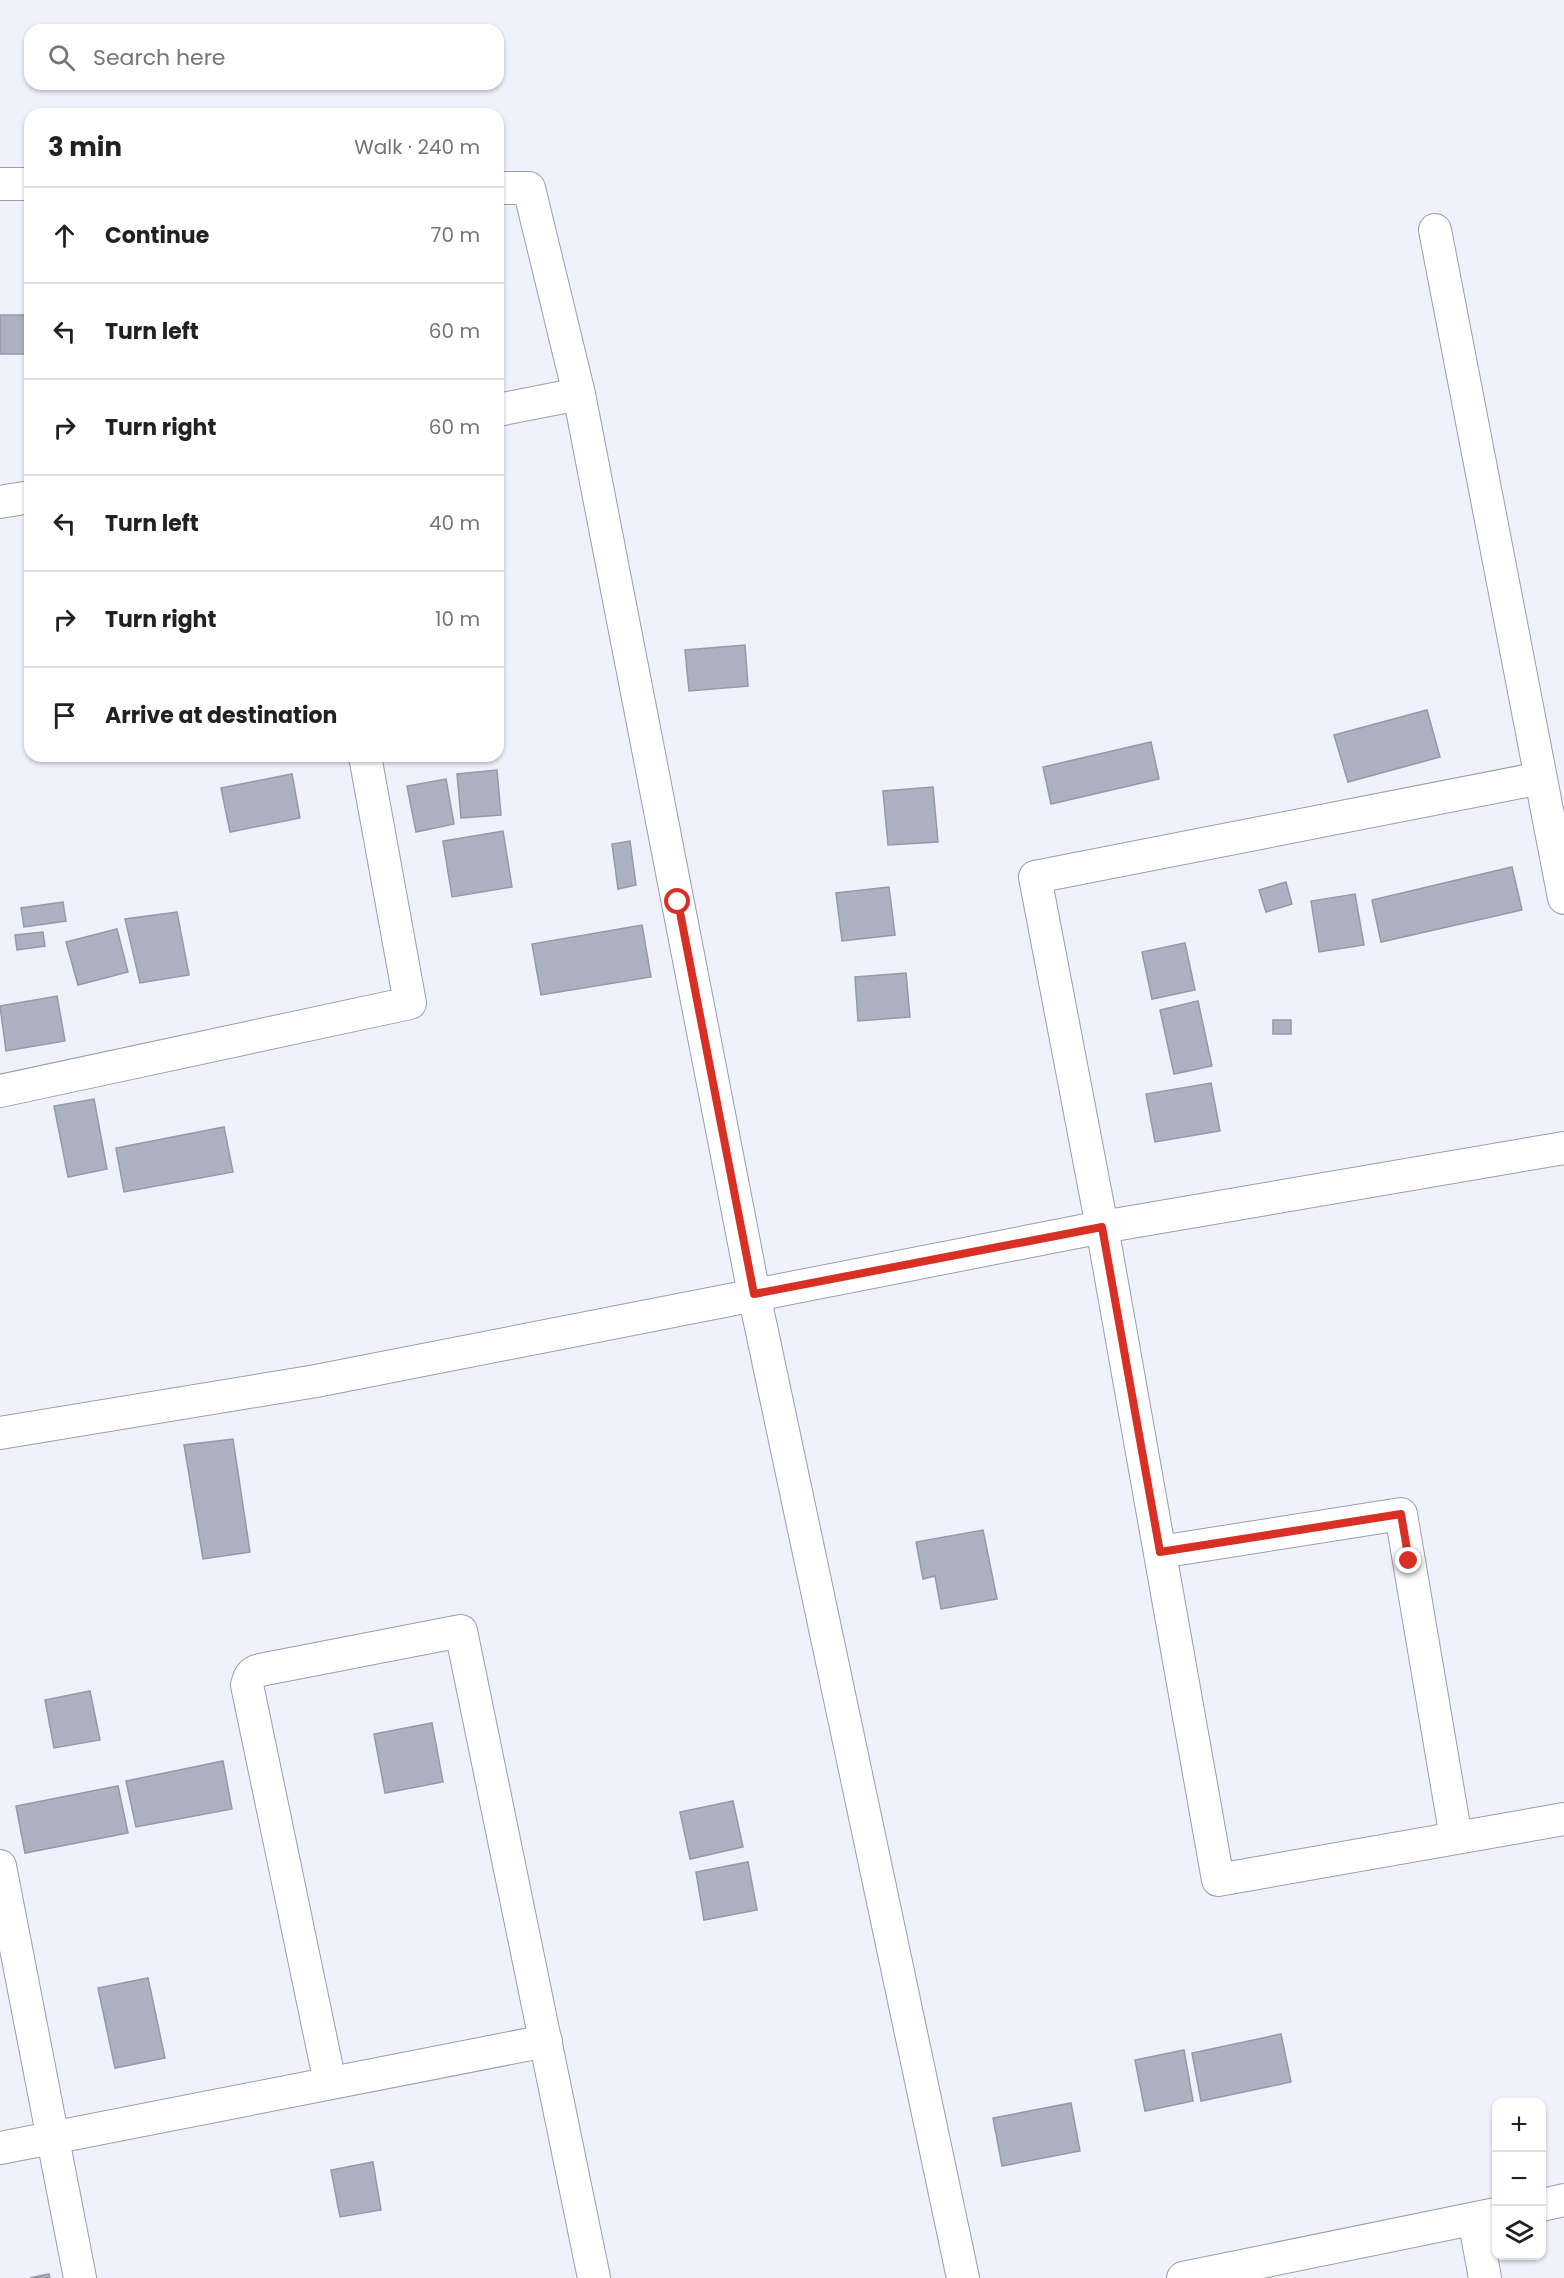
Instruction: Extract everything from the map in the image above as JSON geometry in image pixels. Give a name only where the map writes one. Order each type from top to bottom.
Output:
[{"type":"street","points":[[0,184],[24,184]]},
{"type":"street","points":[[504,188],[529,188],[579,394],[754,1294],[963,2278]]},
{"type":"street","points":[[1434,230],[1564,898]]},
{"type":"street","points":[[504,409],[579,394]]},
{"type":"street","points":[[0,502],[24,498]]},
{"type":"street","points":[[0,1091],[410,1003],[366,762]]},
{"type":"street","points":[[1541,778],[1035,877],[1102,1227],[1218,1880],[1564,1819]]},
{"type":"street","points":[[0,1433],[316,1381],[1102,1227],[1564,1148]]},
{"type":"street","points":[[1160,1552],[1401,1514],[1456,1838]]},
{"type":"street","points":[[330,2083],[247,1685],[249,1677],[254,1671],[461,1631],[594,2278]]},
{"type":"street","points":[[0,1866],[80,2278]]},
{"type":"street","points":[[0,2148],[546,2041]]},
{"type":"street","points":[[1546,2204],[1564,2200]]},
{"type":"street","points":[[1183,2278],[1265,2270],[1485,2216],[1485,2278]]},
{"type":"building","points":[[0,315],[24,315],[24,354],[0,354]]},
{"type":"building","points":[[745,645],[748,686],[689,691],[685,650]]},
{"type":"building","points":[[1427,710],[1440,757],[1348,782],[1334,735]]},
{"type":"building","points":[[1151,742],[1159,779],[1051,804],[1043,767]]},
{"type":"building","points":[[497,770],[501,815],[461,818],[457,774]]},
{"type":"building","points":[[292,774],[300,818],[230,832],[221,788]]},
{"type":"building","points":[[446,779],[454,824],[416,832],[407,786]]},
{"type":"building","points":[[933,787],[938,842],[888,845],[883,791]]},
{"type":"building","points":[[503,831],[512,887],[452,897],[443,841]]},
{"type":"building","points":[[630,841],[636,885],[618,889],[612,844]]},
{"type":"building","points":[[1512,867],[1522,910],[1381,942],[1372,900]]},
{"type":"building","points":[[1286,882],[1292,904],[1266,912],[1259,890]]},
{"type":"building","points":[[889,887],[895,935],[842,941],[836,893]]},
{"type":"building","points":[[1355,894],[1364,945],[1319,952],[1311,901]]},
{"type":"building","points":[[63,902],[66,921],[24,927],[21,908]]},
{"type":"building","points":[[177,912],[189,975],[140,983],[125,919]]},
{"type":"building","points":[[642,925],[651,977],[541,995],[532,944]]},
{"type":"building","points":[[117,929],[128,972],[78,985],[66,942]]},
{"type":"building","points":[[43,932],[45,946],[17,950],[15,935]]},
{"type":"building","points":[[1185,943],[1195,990],[1152,999],[1142,952]]},
{"type":"building","points":[[906,973],[910,1017],[858,1021],[855,977]]},
{"type":"building","points":[[57,996],[65,1041],[6,1051],[0,1006]]},
{"type":"building","points":[[1198,1001],[1212,1066],[1174,1074],[1160,1010]]},
{"type":"building","points":[[1273,1020],[1291,1020],[1291,1034],[1273,1034]]},
{"type":"building","points":[[1211,1083],[1220,1131],[1155,1142],[1146,1094]]},
{"type":"building","points":[[94,1099],[107,1169],[68,1177],[54,1106]]},
{"type":"building","points":[[224,1127],[233,1172],[124,1192],[116,1148]]},
{"type":"building","points":[[233,1439],[250,1552],[203,1559],[184,1445]]},
{"type":"building","points":[[983,1530],[997,1599],[941,1609],[935,1576],[923,1579],[916,1542]]},
{"type":"building","points":[[90,1691],[100,1740],[54,1748],[45,1700]]},
{"type":"building","points":[[432,1723],[443,1782],[385,1793],[374,1734]]},
{"type":"building","points":[[223,1761],[232,1809],[136,1827],[126,1781]]},
{"type":"building","points":[[118,1786],[128,1833],[25,1853],[16,1806]]},
{"type":"building","points":[[733,1801],[743,1847],[690,1859],[680,1812]]},
{"type":"building","points":[[748,1862],[757,1910],[704,1920],[696,1872]]},
{"type":"building","points":[[148,1978],[165,2058],[115,2068],[98,1988]]},
{"type":"building","points":[[1281,2034],[1291,2082],[1201,2101],[1192,2053]]},
{"type":"building","points":[[1184,2050],[1193,2101],[1145,2111],[1135,2060]]},
{"type":"building","points":[[1071,2103],[1080,2151],[1002,2166],[993,2118]]},
{"type":"building","points":[[373,2162],[381,2210],[340,2217],[331,2170]]},
{"type":"building","points":[[49,2274],[50,2278],[30,2278]]},
{"type":"route","points":[[678,902],[754,1294],[1102,1227],[1160,1552],[1401,1514],[1409,1561]]}]
